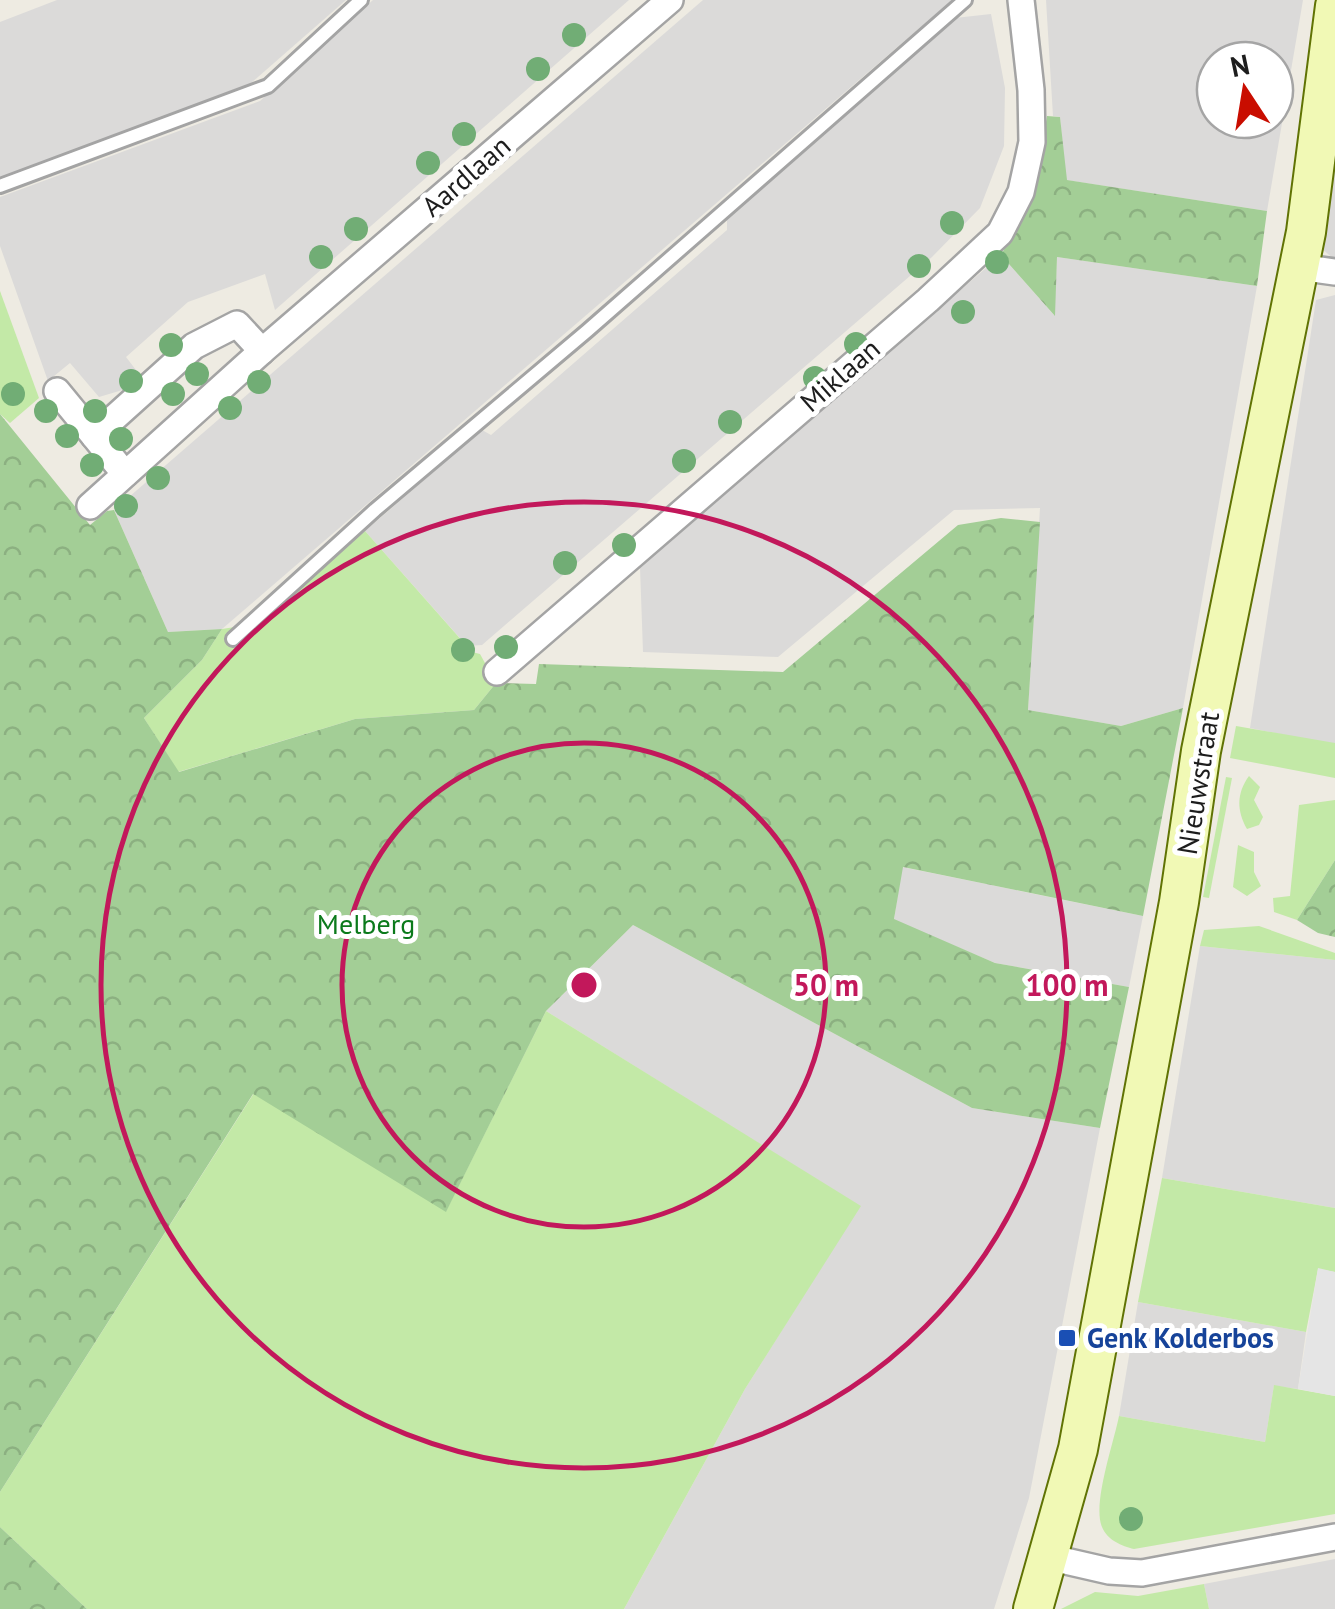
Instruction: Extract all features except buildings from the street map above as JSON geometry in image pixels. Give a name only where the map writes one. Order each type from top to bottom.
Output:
[{"type":"street","name":"Aardlaan","points":[[90,506],[262,351],[670,0]]},
{"type":"street","name":"Miklaan","points":[[497,672],[928,300],[1000,233],[1020,192],[1032,142],[1031,90],[1021,0]]},
{"type":"street","name":"Nieuwstraat","points":[[1034,1609],[1078,1449],[1179,902],[1202,750],[1317,269],[1335,6]]},
{"type":"street","points":[[94,436],[194,346],[236,324],[262,351]]},
{"type":"street","points":[[57,392],[126,474]]},
{"type":"street","points":[[1048,1556],[1108,1571],[1142,1573],[1335,1537]]},
{"type":"lane","points":[[0,186],[268,86],[360,0]]},
{"type":"lane","points":[[232,640],[375,510],[587,331],[965,0]]},
{"type":"shaded area","points":[[57,0],[346,0],[251,83],[0,179],[0,22]]},
{"type":"shaded area","points":[[373,0],[629,0],[275,310],[265,274],[188,302],[126,357],[146,383],[99,397],[70,363],[48,381],[0,246],[0,197],[260,101]]},
{"type":"shaded area","points":[[703,0],[952,0],[222,629],[168,632],[114,510]]},
{"type":"shaded area","points":[[1046,0],[1303,0],[1295,47],[1295,40],[1195,40],[1195,140],[1279,140],[1267,211],[1066,180],[1060,117],[1053,116]]},
{"type":"shaded area","points":[[991,14],[1005,88],[1004,146],[980,208],[932,257],[482,645],[467,646],[365,531],[482,430],[491,435],[727,230],[727,215],[955,18]]},
{"type":"shaded area","points":[[1335,142],[1335,260],[1321,248]]},
{"type":"shaded area","points":[[1001,255],[1054,315],[1057,257],[1257,286],[1183,708],[1121,726],[1028,710],[1040,508],[954,510],[778,657],[643,652],[640,567]]},
{"type":"shaded area","points":[[1335,295],[1335,745],[1250,728],[1316,300]]},
{"type":"shaded area","points":[[902,867],[1143,916],[1129,987],[995,963],[894,920]]},
{"type":"shaded area","points":[[633,925],[972,1108],[1100,1128],[1029,1498],[994,1609],[624,1609],[745,1389],[860,1206],[546,1011]]},
{"type":"shaded area","points":[[1200,946],[1335,960],[1335,1208],[1162,1178]]},
{"type":"shaded area","points":[[1318,1268],[1335,1272],[1335,1396],[1298,1389]]},
{"type":"shaded area","points":[[1138,1302],[1306,1332],[1298,1389],[1274,1386],[1265,1442],[1119,1416]]},
{"type":"shaded area","points":[[1335,1559],[1335,1609],[1209,1609],[1204,1584]]},
{"type":"green space","points":[[1047,116],[1060,117],[1067,180],[1267,211],[1257,286],[1057,257],[1055,316],[1001,255],[1035,193]]},
{"type":"green space","points":[[0,291],[39,398],[10,423],[0,414]]},
{"type":"green space","name":"Melberg","points":[[0,414],[90,525],[114,510],[168,632],[222,629],[202,660],[144,718],[179,772],[355,719],[474,710],[496,683],[536,684],[539,664],[783,672],[958,525],[1001,518],[1040,522],[1028,710],[1121,726],[1183,708],[1143,916],[903,867],[894,919],[995,963],[1129,987],[1100,1128],[972,1108],[633,925],[546,1011],[446,1212],[253,1094],[0,1492]]},
{"type":"green space","points":[[365,531],[472,652],[480,654],[496,683],[474,710],[355,719],[178,772],[144,718],[202,660],[222,629],[254,624]]},
{"type":"green space","points":[[1236,726],[1335,743],[1335,778],[1230,758]]},
{"type":"green space","points":[[1249,776],[1260,787],[1254,800],[1263,817],[1259,825],[1247,829],[1239,802]]},
{"type":"green space","points":[[1226,777],[1232,778],[1209,898],[1203,897]]},
{"type":"green space","points":[[1335,800],[1335,860],[1297,920],[1274,912],[1273,898],[1290,896],[1299,805]]},
{"type":"green space","points":[[1238,845],[1254,852],[1254,872],[1261,886],[1247,896],[1233,887]]},
{"type":"green space","points":[[1335,860],[1335,937],[1318,933],[1297,920]]},
{"type":"green space","points":[[1259,926],[1335,953],[1335,960],[1200,946],[1204,930]]},
{"type":"green space","points":[[546,1011],[861,1206],[745,1389],[624,1609],[87,1609],[0,1527],[0,1492],[254,1093],[446,1211]]},
{"type":"green space","points":[[1162,1178],[1335,1208],[1335,1272],[1318,1269],[1306,1332],[1138,1302]]},
{"type":"green space","points":[[1274,1385],[1335,1396],[1335,1514],[1134,1549],[1107,1536],[1100,1504],[1119,1416],[1265,1442]]},
{"type":"green space","points":[[0,1527],[87,1609],[0,1609]]},
{"type":"green space","points":[[1204,1584],[1209,1609],[1061,1609],[1095,1592],[1138,1596]]},
{"type":"place","name":"Genk Kolderbos","points":[[1067,1338]]}]
